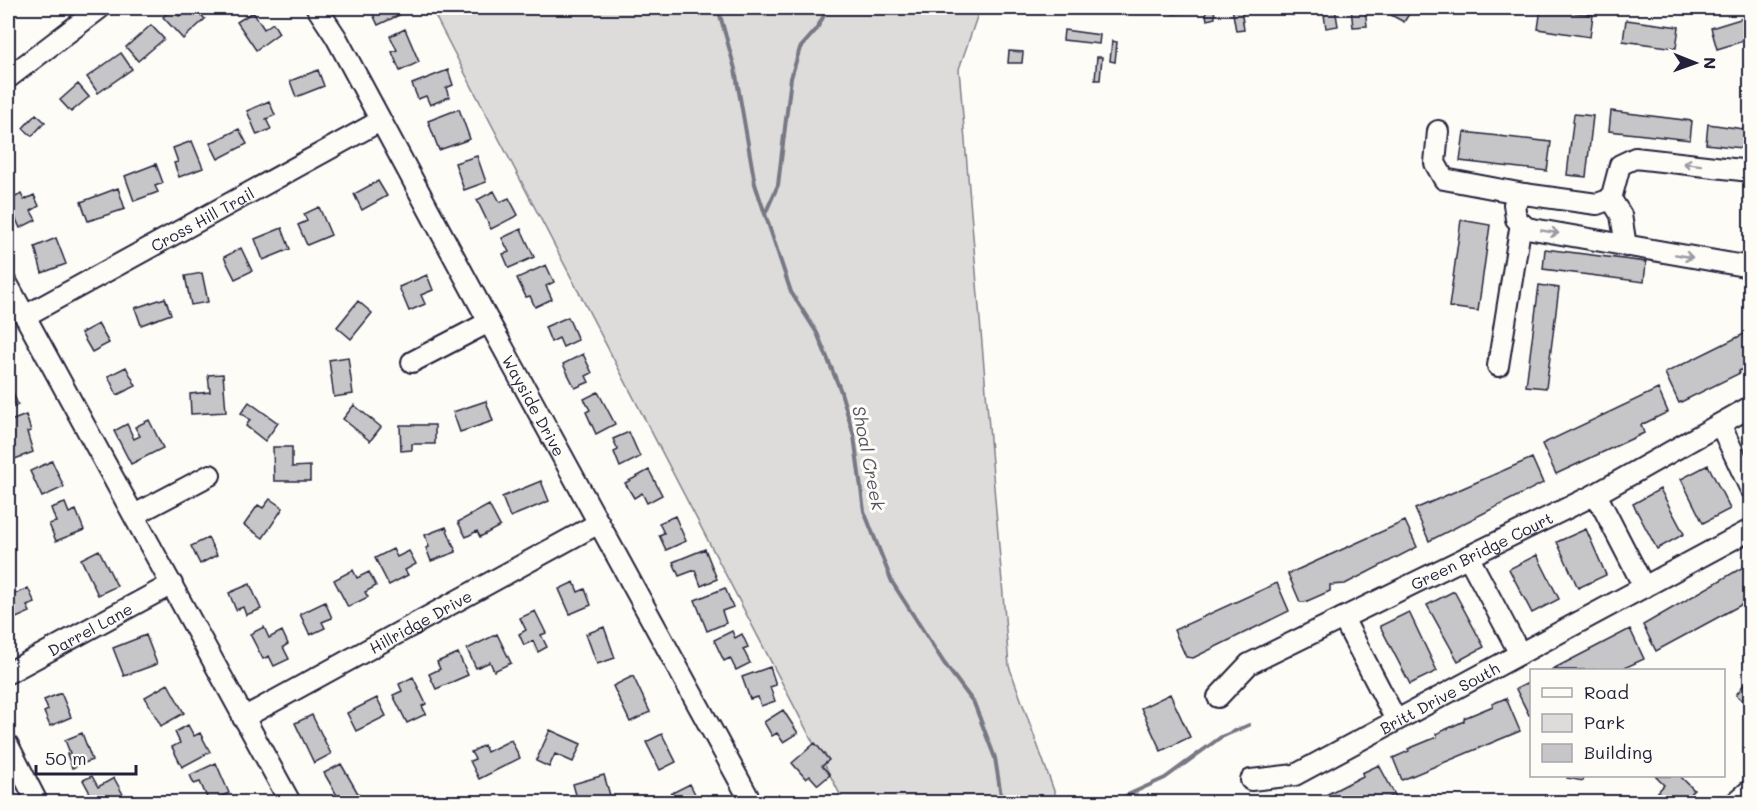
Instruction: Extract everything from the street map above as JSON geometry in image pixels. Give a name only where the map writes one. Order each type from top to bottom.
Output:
[{"type":"street","points":[[8,78],[100,8]]},
{"type":"street","name":"Wayside Drive","points":[[317,8],[336,37],[751,802]]},
{"type":"street","name":"Cross Hill Trail","points":[[25,316],[380,121]]},
{"type":"street","points":[[1438,131],[1435,163],[1444,179],[1524,194],[1597,204],[1611,199]]},
{"type":"street","points":[[1626,246],[1621,215],[1611,199],[1620,165],[1635,158],[1750,171]]},
{"type":"street","points":[[1524,194],[1514,204],[1516,219],[1527,228],[1750,267]]},
{"type":"street","points":[[1498,366],[1521,224]]},
{"type":"street","points":[[8,285],[290,802]]},
{"type":"street","points":[[412,362],[489,322]]},
{"type":"street","name":"Green Bridge Court","points":[[1218,698],[1248,664],[1596,494],[1750,407]]},
{"type":"street","points":[[1720,424],[1750,488]]},
{"type":"street","points":[[134,515],[210,475]]},
{"type":"street","points":[[1596,494],[1644,587]]},
{"type":"street","name":"Hillridge Drive","points":[[243,718],[598,523]]},
{"type":"street","name":"Britt Drive South","points":[[1251,780],[1296,775],[1750,530]]},
{"type":"street","points":[[1468,556],[1520,654]]},
{"type":"street","name":"Darrel Lane","points":[[8,673],[172,584]]},
{"type":"street","points":[[1343,618],[1396,720]]},
{"type":"street","points":[[8,745],[38,802]]},
{"type":"street","points":[[1736,802],[1750,790]]},
{"type":"green space","points":[[431,8],[980,8],[959,69],[1009,666],[1058,802],[844,802]]},
{"type":"building","points":[[172,8],[179,16],[188,8],[195,8],[205,19],[183,39],[163,17]]},
{"type":"building","points":[[370,8],[406,8],[408,11],[378,25]]},
{"type":"building","points":[[1173,8],[1189,8],[1190,12],[1173,14]]},
{"type":"building","points":[[1205,8],[1214,8],[1215,18],[1207,20]]},
{"type":"building","points":[[1232,8],[1241,8],[1244,30],[1236,31]]},
{"type":"building","points":[[1291,8],[1306,8],[1307,13],[1292,15]]},
{"type":"building","points":[[1323,8],[1335,8],[1338,26],[1326,28]]},
{"type":"building","points":[[1351,8],[1365,8],[1367,26],[1353,27]]},
{"type":"building","points":[[1378,8],[1398,8],[1409,14],[1404,22]]},
{"type":"building","points":[[1541,8],[1593,15],[1590,37],[1538,29]]},
{"type":"building","points":[[253,12],[264,29],[273,23],[279,33],[256,50],[237,22]]},
{"type":"building","points":[[1750,16],[1750,39],[1717,49],[1711,28]]},
{"type":"building","points":[[1626,20],[1679,27],[1676,48],[1623,41]]},
{"type":"building","points":[[151,25],[164,39],[138,61],[126,47]]},
{"type":"building","points":[[405,29],[419,62],[400,71],[392,52],[397,50],[390,36]]},
{"type":"building","points":[[1064,30],[1100,35],[1099,44],[1063,40]]},
{"type":"building","points":[[1112,41],[1117,42],[1115,62],[1110,61]]},
{"type":"building","points":[[1009,51],[1023,52],[1022,63],[1008,63]]},
{"type":"building","points":[[121,53],[132,69],[98,93],[87,77]]},
{"type":"building","points":[[1097,57],[1102,57],[1100,80],[1095,80]]},
{"type":"building","points":[[318,70],[324,86],[296,97],[290,81]]},
{"type":"building","points":[[448,70],[453,85],[446,88],[449,97],[430,105],[426,96],[418,99],[412,84]]},
{"type":"building","points":[[78,84],[89,97],[71,112],[60,100]]},
{"type":"building","points":[[269,101],[275,115],[266,119],[271,129],[257,135],[247,111]]},
{"type":"building","points":[[459,109],[470,139],[439,150],[428,121]]},
{"type":"building","points":[[1611,111],[1692,121],[1690,140],[1609,131]]},
{"type":"building","points":[[36,114],[45,122],[32,136],[23,128]]},
{"type":"building","points":[[1574,114],[1593,116],[1586,177],[1567,175]]},
{"type":"building","points":[[1708,124],[1750,130],[1750,149],[1706,144]]},
{"type":"building","points":[[239,129],[247,144],[218,159],[210,143]]},
{"type":"building","points":[[1464,132],[1551,142],[1547,171],[1460,161]]},
{"type":"building","points":[[192,141],[203,168],[179,177],[174,163],[178,162],[173,148]]},
{"type":"building","points":[[477,156],[486,182],[464,190],[455,163]]},
{"type":"building","points":[[156,164],[163,183],[155,186],[158,192],[134,201],[125,176]]},
{"type":"building","points":[[378,181],[387,196],[362,210],[354,194]]},
{"type":"building","points":[[118,188],[125,209],[88,221],[81,202]]},
{"type":"building","points":[[494,191],[500,202],[509,198],[518,215],[491,229],[477,200]]},
{"type":"building","points":[[21,194],[24,200],[34,195],[39,206],[31,211],[36,220],[20,228],[8,201]]},
{"type":"building","points":[[319,207],[331,235],[307,245],[298,225],[307,221],[304,214]]},
{"type":"building","points":[[1461,220],[1490,225],[1478,311],[1449,307]]},
{"type":"building","points":[[282,228],[290,249],[263,260],[255,239]]},
{"type":"building","points":[[521,229],[534,257],[509,268],[503,254],[509,252],[502,238]]},
{"type":"building","points":[[56,238],[66,264],[42,273],[35,247]]},
{"type":"building","points":[[241,248],[252,271],[235,279],[224,257]]},
{"type":"building","points":[[1545,249],[1646,262],[1644,282],[1543,269]]},
{"type":"building","points":[[546,265],[554,282],[546,286],[552,299],[535,307],[530,296],[526,297],[517,278]]},
{"type":"building","points":[[202,273],[208,302],[191,305],[185,276]]},
{"type":"building","points":[[427,275],[433,290],[421,295],[425,304],[409,311],[399,287]]},
{"type":"building","points":[[1539,285],[1559,288],[1546,388],[1526,386]]},
{"type":"building","points":[[165,298],[171,314],[141,325],[135,308]]},
{"type":"building","points":[[358,301],[372,313],[351,339],[337,327]]},
{"type":"building","points":[[568,317],[578,340],[563,347],[559,338],[551,342],[545,327]]},
{"type":"building","points":[[98,324],[109,343],[92,352],[81,333]]},
{"type":"building","points":[[1750,331],[1750,365],[1739,371],[1740,373],[1679,403],[1665,373]]},
{"type":"building","points":[[583,354],[592,373],[586,376],[589,382],[575,388],[563,364]]},
{"type":"building","points":[[348,357],[353,394],[334,397],[329,360]]},
{"type":"building","points":[[126,367],[136,386],[117,395],[108,376]]},
{"type":"building","points":[[223,374],[226,412],[191,414],[190,394],[210,392],[208,375]]},
{"type":"building","points":[[8,381],[18,405],[8,410]]},
{"type":"building","points":[[1658,389],[1668,412],[1641,425],[1644,433],[1556,474],[1542,444]]},
{"type":"building","points":[[598,392],[615,424],[596,434],[586,412],[590,410],[584,399]]},
{"type":"building","points":[[486,401],[493,421],[460,432],[453,412]]},
{"type":"building","points":[[249,402],[278,423],[265,441],[246,426],[250,420],[241,413]]},
{"type":"building","points":[[354,405],[381,427],[370,441],[343,419]]},
{"type":"building","points":[[26,415],[31,431],[27,432],[33,452],[15,459],[8,438],[8,422]]},
{"type":"building","points":[[149,420],[163,448],[131,464],[114,431],[127,424],[134,439],[140,436],[135,427]]},
{"type":"building","points":[[400,425],[435,425],[435,444],[412,444],[412,450],[401,451]]},
{"type":"building","points":[[629,432],[640,457],[620,467],[614,452],[618,450],[613,439]]},
{"type":"building","points":[[273,447],[292,447],[292,467],[310,466],[310,481],[274,481]]},
{"type":"building","points":[[1532,458],[1543,483],[1429,541],[1415,509]]},
{"type":"building","points":[[52,461],[64,487],[42,497],[30,471]]},
{"type":"building","points":[[1708,465],[1730,509],[1703,523],[1681,479]]},
{"type":"building","points":[[649,470],[662,495],[647,503],[642,493],[634,498],[625,483]]},
{"type":"building","points":[[541,481],[549,501],[510,517],[502,497]]},
{"type":"building","points":[[1660,489],[1684,534],[1657,549],[1633,504]]},
{"type":"building","points":[[270,499],[283,508],[263,538],[244,525],[258,505],[263,508]]},
{"type":"building","points":[[65,503],[69,513],[76,510],[84,530],[56,541],[49,524],[56,522],[51,508]]},
{"type":"building","points":[[489,505],[500,526],[480,537],[477,531],[466,537],[458,522]]},
{"type":"building","points":[[675,516],[686,541],[666,550],[659,535],[664,533],[659,523]]},
{"type":"building","points":[[1405,521],[1417,547],[1345,584],[1330,585],[1330,591],[1300,602],[1288,574]]},
{"type":"building","points":[[446,527],[456,552],[431,561],[426,548],[429,547],[425,535]]},
{"type":"building","points":[[1586,529],[1606,575],[1578,588],[1557,542]]},
{"type":"building","points":[[208,538],[217,555],[200,564],[191,546]]},
{"type":"building","points":[[393,549],[397,557],[409,551],[416,564],[405,570],[408,575],[389,585],[375,558]]},
{"type":"building","points":[[705,549],[717,579],[701,586],[695,570],[679,576],[673,562]]},
{"type":"building","points":[[99,550],[117,586],[98,595],[81,559]]},
{"type":"building","points":[[1537,555],[1559,599],[1532,613],[1509,569]]},
{"type":"building","points":[[1750,563],[1750,600],[1656,651],[1643,625]]},
{"type":"building","points":[[353,570],[357,578],[369,572],[376,586],[365,592],[368,597],[348,607],[334,580]]},
{"type":"building","points":[[574,582],[578,592],[585,589],[591,605],[570,614],[559,589]]},
{"type":"building","points":[[1277,583],[1289,611],[1193,658],[1186,657],[1174,630]]},
{"type":"building","points":[[250,584],[261,609],[246,615],[243,607],[236,610],[229,593]]},
{"type":"building","points":[[28,588],[35,603],[27,606],[30,612],[14,619],[8,597]]},
{"type":"building","points":[[725,588],[733,607],[722,611],[726,623],[707,631],[695,600]]},
{"type":"building","points":[[1454,591],[1484,647],[1458,661],[1427,605]]},
{"type":"building","points":[[325,602],[332,618],[322,622],[325,628],[310,635],[300,614]]},
{"type":"building","points":[[535,611],[546,633],[541,635],[547,647],[538,652],[533,641],[524,645],[519,634],[526,630],[520,618]]},
{"type":"building","points":[[1409,612],[1437,671],[1410,684],[1380,626]]},
{"type":"building","points":[[264,627],[269,638],[282,631],[288,644],[283,647],[289,659],[274,666],[269,656],[263,659],[250,634]]},
{"type":"building","points":[[604,627],[615,658],[597,664],[586,634]]},
{"type":"building","points":[[1630,629],[1644,659],[1622,669],[1553,669]]},
{"type":"building","points":[[732,631],[735,638],[742,634],[748,647],[743,649],[750,663],[736,670],[730,658],[724,661],[714,640]]},
{"type":"building","points":[[497,634],[511,663],[494,671],[490,662],[476,668],[467,649]]},
{"type":"building","points":[[146,635],[157,664],[124,676],[113,648]]},
{"type":"building","points":[[458,653],[468,675],[436,689],[429,674],[440,669],[437,662]]},
{"type":"building","points":[[770,667],[776,685],[770,687],[775,701],[761,706],[758,697],[750,699],[742,677]]},
{"type":"building","points":[[633,676],[650,712],[630,722],[613,686]]},
{"type":"building","points":[[1750,676],[1750,706],[1736,695]]},
{"type":"building","points":[[413,677],[426,704],[422,706],[426,714],[407,723],[393,695],[402,691],[399,684]]},
{"type":"building","points":[[1530,682],[1530,715],[1529,715],[1516,689]]},
{"type":"building","points":[[168,684],[184,713],[161,726],[145,697]]},
{"type":"building","points":[[61,693],[71,717],[50,726],[44,712],[48,710],[44,700]]},
{"type":"building","points":[[1170,694],[1190,737],[1161,751],[1141,708]]},
{"type":"building","points":[[377,698],[386,716],[356,731],[347,713]]},
{"type":"building","points":[[1506,698],[1520,731],[1402,780],[1393,758],[1437,737],[1436,734],[1464,721],[1464,718]]},
{"type":"building","points":[[783,710],[798,733],[783,742],[777,733],[772,736],[764,722]]},
{"type":"building","points":[[312,715],[331,754],[314,763],[295,723]]},
{"type":"building","points":[[188,725],[194,736],[200,733],[210,752],[182,767],[172,747],[180,743],[175,732]]},
{"type":"building","points":[[550,730],[581,744],[573,762],[555,754],[549,767],[536,761]]},
{"type":"building","points":[[82,733],[92,760],[72,768],[65,740]]},
{"type":"building","points":[[662,734],[676,762],[660,770],[646,742]]},
{"type":"building","points":[[511,740],[520,758],[479,779],[470,761],[475,759],[471,752],[484,745],[487,752]]},
{"type":"building","points":[[815,743],[829,760],[822,766],[830,775],[818,785],[810,776],[806,779],[792,763]]},
{"type":"building","points":[[216,763],[229,793],[209,802],[200,782],[194,784],[190,775]]},
{"type":"building","points":[[341,764],[363,802],[337,802],[335,799],[338,797],[324,773]]},
{"type":"building","points":[[1379,765],[1395,795],[1380,802],[1312,802],[1363,776],[1362,773]]},
{"type":"building","points":[[604,775],[612,802],[578,802],[573,784]]},
{"type":"building","points":[[92,776],[98,787],[114,778],[125,798],[117,802],[95,802],[83,780]]},
{"type":"building","points":[[1568,777],[1584,777],[1583,781]]},
{"type":"building","points":[[1656,777],[1681,777],[1694,790],[1682,801],[1677,797],[1671,802],[1666,802],[1657,793],[1664,785]]},
{"type":"building","points":[[690,784],[697,798],[692,800],[694,802],[674,802],[670,794]]},
{"type":"building","points":[[830,799],[848,799],[848,802],[831,802]]},
{"type":"building","points":[[465,800],[465,802],[435,802],[435,801]]},
{"type":"waterway","name":"Shoal Creek","points":[[718,8],[735,69],[755,184],[791,292],[817,333],[840,389],[854,436],[864,511],[892,582],[944,663],[974,703],[995,758],[1002,802]]},
{"type":"waterway","name":"Shoal Creek","points":[[765,214],[778,185],[791,78],[800,48],[816,30],[828,8]]},
{"type":"waterway","points":[[1112,802],[1165,778],[1221,737],[1249,725]]}]
